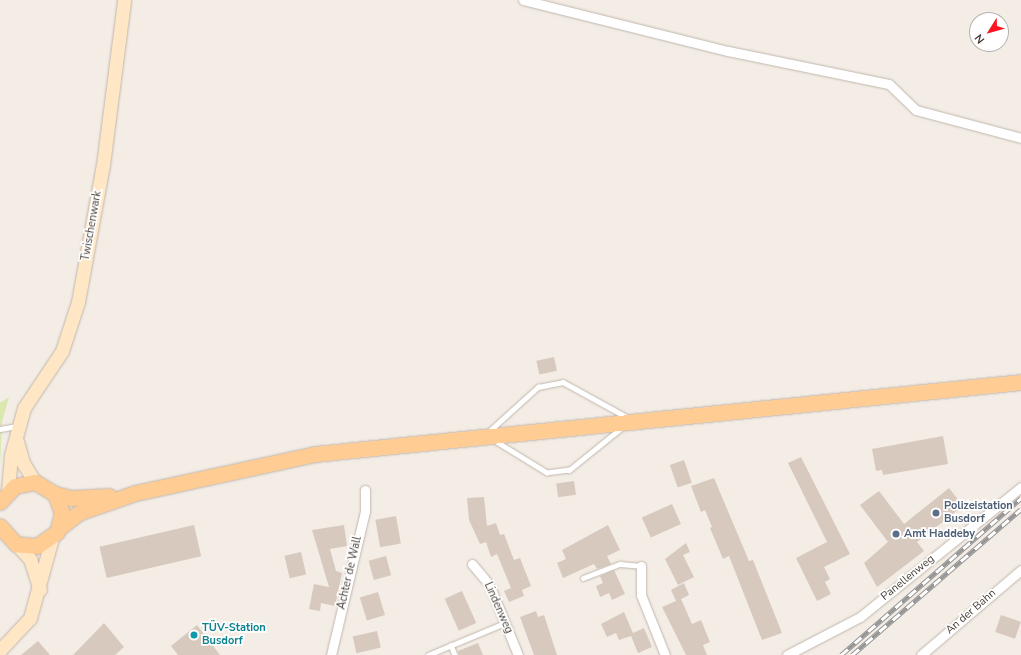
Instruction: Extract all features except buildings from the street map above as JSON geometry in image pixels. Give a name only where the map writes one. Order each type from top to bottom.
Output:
[{"type":"main road","points":[[6,535],[37,546],[78,513],[136,493],[315,454],[632,420],[1021,382]]},
{"type":"main road","points":[[4,496],[23,483],[36,482],[55,494],[71,498],[136,493]]},
{"type":"main road","points":[[55,494],[62,513],[55,533]]},
{"type":"street","name":"Twischenwark","points":[[4,496],[16,432],[36,387],[62,351],[78,302],[103,165],[124,0]]},
{"type":"street","points":[[523,0],[728,51],[889,84],[916,110],[1021,138]]},
{"type":"street","points":[[16,432],[23,463],[36,482]]},
{"type":"street","name":"Panellenweg","points":[[787,655],[860,617],[1021,487]]},
{"type":"street","name":"Achter de Wall","points":[[331,655],[365,511],[365,490]]},
{"type":"street","points":[[0,650],[30,618],[40,589],[55,533]]},
{"type":"street","points":[[6,535],[30,559],[40,589]]},
{"type":"street","name":"Lindenweg","points":[[472,564],[489,584],[518,655]]},
{"type":"street","points":[[641,566],[641,595],[665,655]]},
{"type":"street","name":"An der Bahn","points":[[921,655],[1021,570]]},
{"type":"lane","points":[[563,382],[632,420],[570,470],[547,473],[485,435],[538,387],[563,382]]},
{"type":"lane","points":[[0,430],[16,432]]},
{"type":"lane","points":[[583,578],[620,564],[641,566]]},
{"type":"lane","points":[[428,655],[505,623]]},
{"type":"lane","points":[[451,645],[455,655]]},
{"type":"green space","points":[[9,397],[2,422],[0,466],[0,403]]},
{"type":"railway","points":[[841,655],[1021,498]]},
{"type":"railway","points":[[852,655],[1021,509]]},
{"type":"place","name":"Polizeistation Busdorf","points":[[936,513]]},
{"type":"place","name":"Amt Haddeby","points":[[896,534]]},
{"type":"place","name":"TÜV-Station Busdorf","points":[[194,635]]}]
